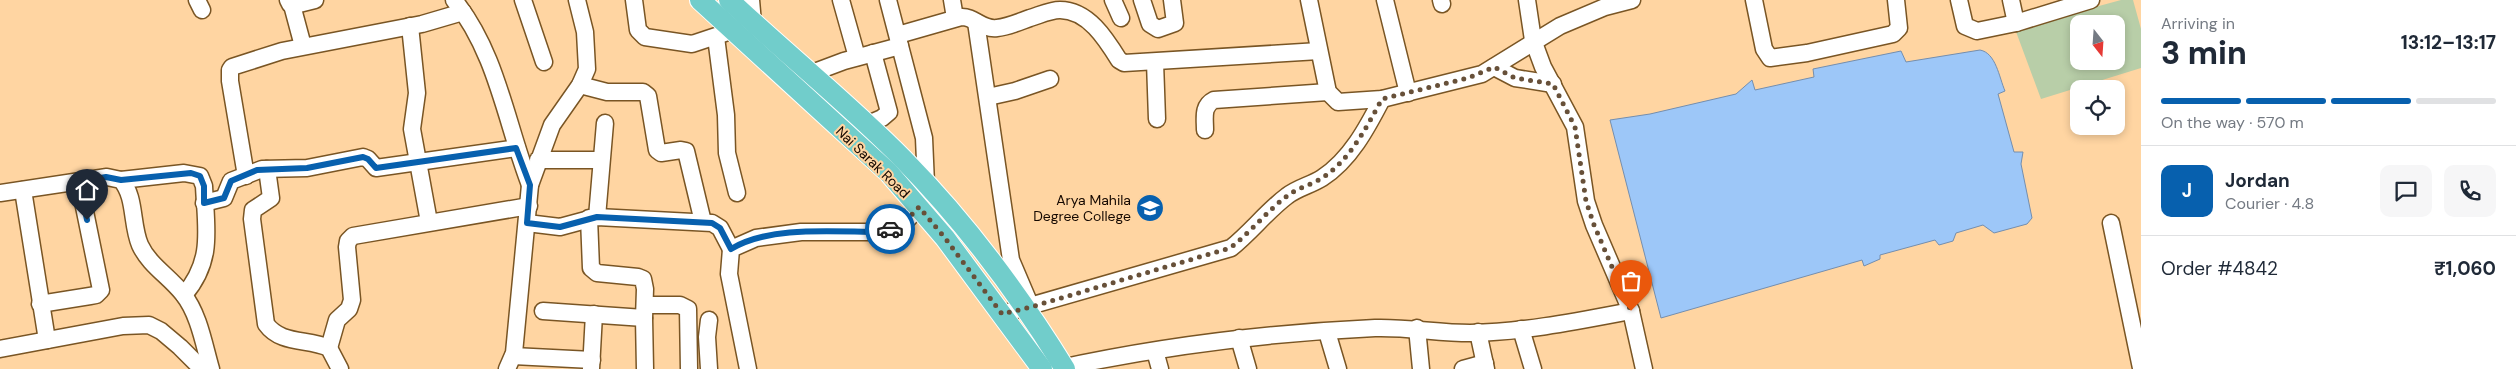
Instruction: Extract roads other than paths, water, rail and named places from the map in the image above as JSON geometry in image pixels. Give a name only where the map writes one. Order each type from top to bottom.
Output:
[{"type":"main road","name":"Nai Sarak Road","points":[[700,0],[724,33],[889,173],[961,258],[1042,369]]},
{"type":"main road","name":"Nai Sarak Road","points":[[729,0],[866,124],[926,184],[1028,308],[1062,368]]},
{"type":"main road","points":[[961,258],[977,246]]},
{"type":"street","points":[[303,46],[290,3],[315,0]]},
{"type":"street","points":[[523,0],[544,62]]},
{"type":"street","points":[[577,0],[588,53],[587,69],[580,85],[552,125],[530,185],[510,362],[592,364],[594,314]]},
{"type":"street","points":[[634,0],[636,24],[640,34],[646,37],[692,44],[724,33],[728,159],[738,193]]},
{"type":"street","points":[[751,0],[753,23]]},
{"type":"street","points":[[840,0],[857,57]]},
{"type":"street","points":[[888,0],[924,138],[926,184]]},
{"type":"street","points":[[952,0],[955,18]]},
{"type":"street","points":[[1113,0],[1121,18]]},
{"type":"street","points":[[1142,0],[1150,24],[1158,29],[1175,23],[1172,0]]},
{"type":"street","points":[[1309,0],[1318,51],[1328,92],[1338,102],[1382,99],[1468,78],[1494,67],[1533,40],[1583,15],[1632,0]]},
{"type":"street","points":[[1385,0],[1408,93]]},
{"type":"street","points":[[1527,0],[1533,40],[1543,67],[1575,127],[1586,201],[1594,225],[1631,311],[1644,369]]},
{"type":"street","points":[[1754,0],[1764,49],[1770,58],[1806,53],[1893,34],[1900,28],[1896,0]]},
{"type":"street","points":[[1959,0],[1965,26],[1977,31],[2016,23],[2091,0]]},
{"type":"street","points":[[2010,0],[2016,23]]},
{"type":"street","points":[[812,74],[873,53],[899,40],[955,18],[966,17],[984,27],[999,28],[1049,12],[1064,5],[1101,32],[1119,60],[1124,63],[1318,51]]},
{"type":"street","points":[[246,176],[230,70],[236,65],[303,46],[410,26],[458,6],[472,24],[490,61],[516,148],[530,185]]},
{"type":"street","points":[[976,22],[999,186],[1012,260],[1028,308]]},
{"type":"street","points":[[410,26],[417,93],[412,129],[429,222]]},
{"type":"street","points":[[845,134],[889,112],[873,53]]},
{"type":"street","points":[[1155,62],[1157,118]]},
{"type":"street","points":[[1494,67],[1515,78],[1553,84]]},
{"type":"street","points":[[988,97],[1050,79]]},
{"type":"street","points":[[580,85],[597,91],[643,92],[648,96],[657,150],[660,153],[686,151],[703,222]]},
{"type":"street","points":[[1205,130],[1205,111],[1210,102],[1214,100],[1328,92]]},
{"type":"street","points":[[1002,314],[1230,248],[1252,231],[1288,194],[1322,179],[1344,160],[1368,126],[1382,99]]},
{"type":"street","points":[[604,124],[602,160],[593,217],[591,268],[597,273],[638,276],[643,279],[646,288],[645,369]]},
{"type":"street","points":[[204,203],[224,198],[230,183],[257,170],[307,168],[363,157],[368,159],[376,168],[516,148]]},
{"type":"street","points":[[538,160],[602,160]]},
{"type":"street","points":[[267,169],[271,198],[254,210],[252,219],[266,324],[276,334],[288,339],[329,348]]},
{"type":"street","points":[[0,192],[106,177],[121,180],[184,173],[196,174],[202,180],[206,256],[196,281],[184,295]]},
{"type":"street","points":[[121,180],[129,194],[136,233],[147,257],[184,295],[196,320],[211,369]]},
{"type":"street","points":[[40,304],[96,295],[101,290],[79,182]]},
{"type":"street","points":[[23,190],[47,340]]},
{"type":"street","points":[[340,369],[329,348],[337,320],[349,308],[352,300],[348,241],[359,235],[529,206]]},
{"type":"street","points":[[731,249],[756,238],[802,232],[880,232],[905,222],[919,207]]},
{"type":"street","points":[[527,223],[560,227],[593,217],[703,222],[712,223],[720,228],[731,249],[728,264],[729,274],[748,369]]},
{"type":"street","points":[[2111,223],[2141,368]]},
{"type":"street","points":[[543,311],[594,314],[645,311],[680,305],[688,309],[689,369]]},
{"type":"street","points":[[1062,368],[1239,338],[1417,328],[1478,332],[1521,329],[1631,311]]},
{"type":"street","points":[[708,320],[707,337],[710,369]]},
{"type":"street","points":[[0,349],[136,324],[149,326],[168,336],[202,369]]},
{"type":"street","points":[[1417,328],[1421,369]]},
{"type":"street","points":[[1521,329],[1533,369]]},
{"type":"street","points":[[1327,332],[1338,369]]},
{"type":"street","points":[[1463,369],[1486,366],[1478,332]]},
{"type":"street","points":[[1239,338],[1248,369]]},
{"type":"street","points":[[1155,351],[1160,369]]},
{"type":"water","points":[[1980,50],[1990,56],[1996,66],[2005,91],[1998,94],[2014,152],[2023,152],[2021,164],[2032,218],[2027,224],[1994,233],[1983,225],[1956,233],[1953,241],[1939,245],[1935,240],[1880,255],[1880,259],[1864,266],[1862,260],[1661,318],[1610,120],[1650,114],[1736,94],[1752,80],[1755,90],[1814,77],[1813,69],[1901,51],[1906,62]]},
{"type":"place","name":"Arya Mahila Degree College","points":[[1150,208]]}]
